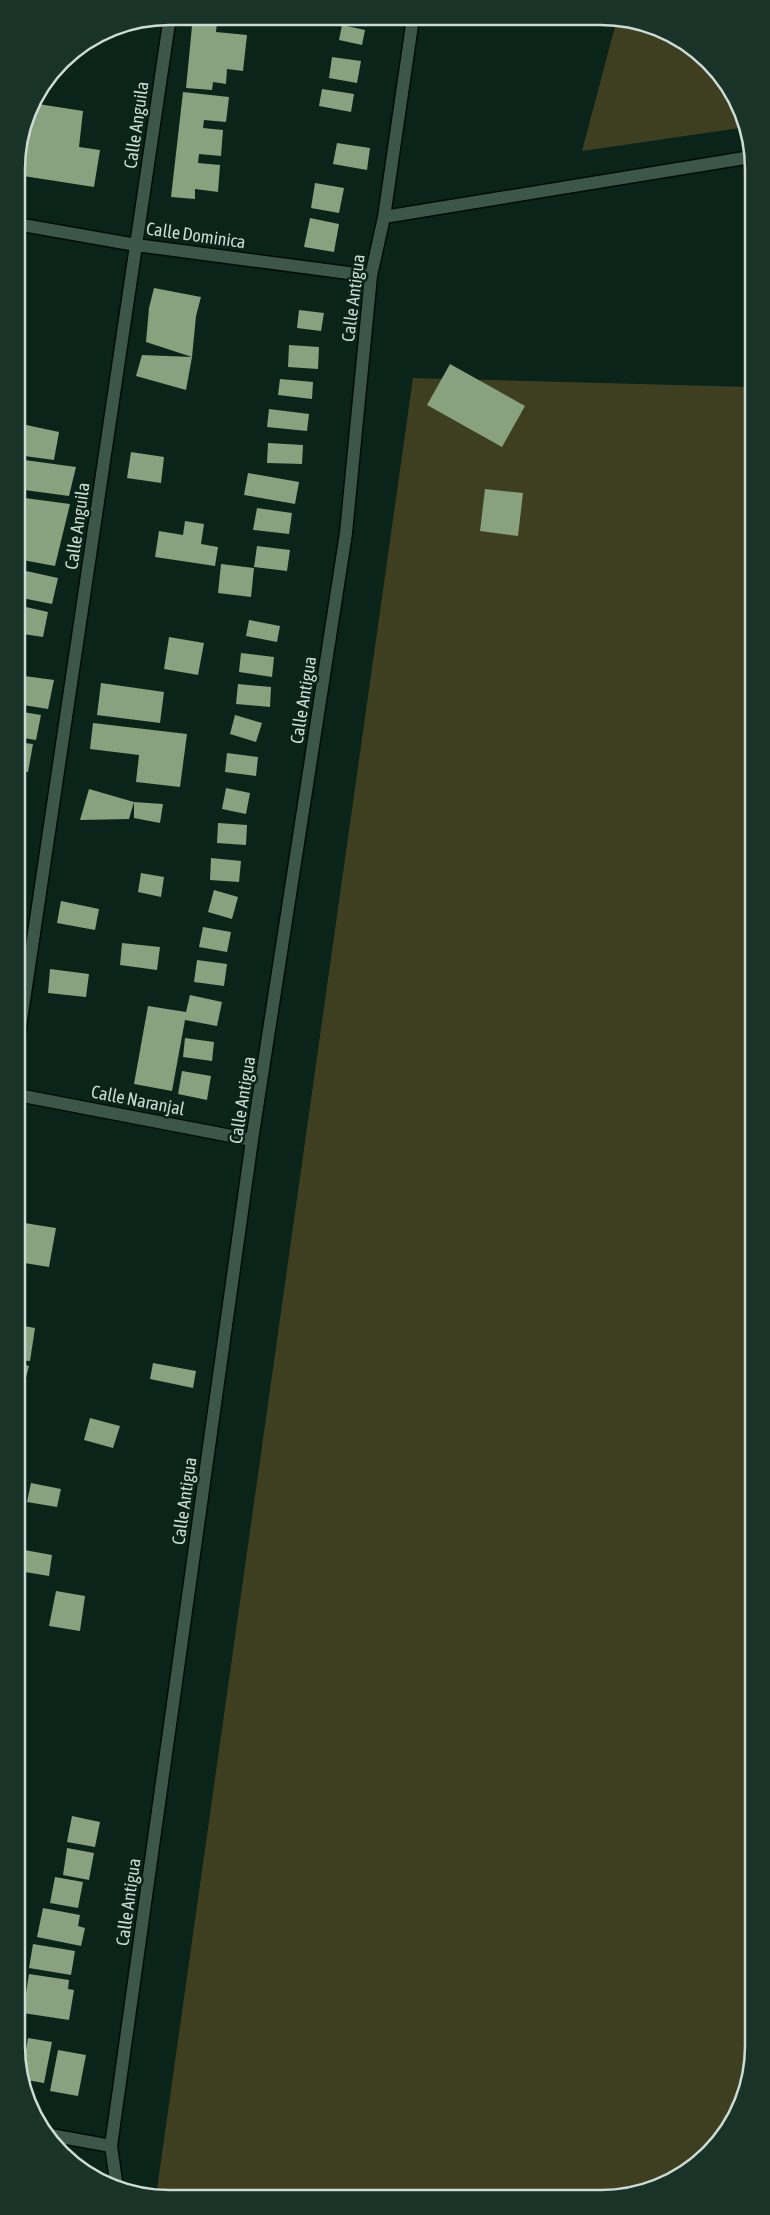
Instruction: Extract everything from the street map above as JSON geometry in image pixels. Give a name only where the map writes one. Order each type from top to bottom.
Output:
[{"type":"street","name":"Calle Anguila","points":[[25,994],[169,25]]},
{"type":"street","name":"Calle Antigua","points":[[116,2179],[111,2146],[252,1140],[346,533],[371,276],[384,217],[412,25]]},
{"type":"street","points":[[384,217],[744,158]]},
{"type":"street","name":"Calle Dominica","points":[[25,225],[136,245],[371,276]]},
{"type":"street","name":"Calle Naranjal","points":[[25,1096],[252,1140]]},
{"type":"street","points":[[57,2136],[111,2146]]},
{"type":"green space","points":[[615,26],[656,36],[673,44],[689,55],[703,67],[721,89],[730,105],[738,128],[582,151]]},
{"type":"green space","points":[[413,378],[745,387],[745,2055],[737,2092],[721,2126],[709,2141],[689,2160],[665,2175],[620,2189],[157,2189]]},
{"type":"building","points":[[192,25],[217,25],[216,32],[247,35],[243,71],[227,69],[226,84],[213,82],[212,90],[186,88]]},
{"type":"building","points":[[342,25],[365,30],[362,45],[339,40]]},
{"type":"building","points":[[332,57],[361,61],[357,83],[329,78]]},
{"type":"building","points":[[322,89],[354,94],[351,112],[319,106]]},
{"type":"building","points":[[183,92],[229,97],[226,122],[204,120],[203,128],[223,130],[221,156],[199,154],[198,163],[220,165],[218,192],[195,189],[195,199],[171,197]]},
{"type":"building","points":[[40,104],[83,111],[79,147],[100,150],[94,187],[25,176],[26,150],[30,132]]},
{"type":"building","points":[[337,143],[370,148],[367,170],[333,164]]},
{"type":"building","points":[[315,183],[344,188],[339,213],[311,208]]},
{"type":"building","points":[[310,218],[339,224],[334,252],[304,247]]},
{"type":"building","points":[[154,288],[201,297],[196,316],[192,357],[146,342],[149,308]]},
{"type":"building","points":[[299,310],[324,313],[321,331],[297,328]]},
{"type":"building","points":[[289,345],[319,347],[318,369],[288,367]]},
{"type":"building","points":[[142,355],[192,357],[186,390],[136,376]]},
{"type":"building","points":[[450,364],[525,406],[502,447],[427,405]]},
{"type":"building","points":[[280,379],[313,382],[312,399],[278,395]]},
{"type":"building","points":[[269,409],[309,414],[307,431],[267,427]]},
{"type":"building","points":[[25,425],[59,432],[54,460],[25,456]]},
{"type":"building","points":[[268,443],[303,445],[302,464],[267,463]]},
{"type":"building","points":[[131,452],[164,457],[161,483],[127,478]]},
{"type":"building","points":[[25,460],[76,467],[69,496],[25,490]]},
{"type":"building","points":[[248,473],[299,482],[295,504],[244,495]]},
{"type":"building","points":[[485,489],[523,493],[518,536],[480,531]]},
{"type":"building","points":[[25,498],[70,504],[55,566],[25,560]]},
{"type":"building","points":[[257,508],[292,513],[289,534],[253,530]]},
{"type":"building","points":[[185,521],[204,524],[201,544],[218,547],[215,566],[155,557],[159,531],[183,535]]},
{"type":"building","points":[[257,546],[290,550],[287,571],[254,567]]},
{"type":"building","points":[[221,564],[254,568],[251,597],[218,593]]},
{"type":"building","points":[[25,571],[58,578],[52,604],[25,599]]},
{"type":"building","points":[[25,607],[48,612],[43,637],[25,634]]},
{"type":"building","points":[[249,620],[280,626],[277,642],[246,636]]},
{"type":"building","points":[[169,637],[204,643],[198,675],[164,669]]},
{"type":"building","points":[[241,653],[274,657],[272,677],[239,672]]},
{"type":"building","points":[[25,676],[54,680],[48,709],[25,705]]},
{"type":"building","points":[[101,683],[164,692],[160,723],[97,715]]},
{"type":"building","points":[[238,684],[271,687],[270,707],[236,704]]},
{"type":"building","points":[[25,712],[41,715],[36,740],[25,738]]},
{"type":"building","points":[[235,715],[262,723],[256,742],[230,734]]},
{"type":"building","points":[[93,723],[187,734],[180,787],[136,782],[139,755],[90,749]]},
{"type":"building","points":[[25,743],[33,744],[28,772],[25,772]]},
{"type":"building","points":[[227,753],[258,757],[256,776],[225,772]]},
{"type":"building","points":[[226,788],[250,793],[246,814],[222,809]]},
{"type":"building","points":[[89,789],[134,802],[129,819],[80,820]]},
{"type":"building","points":[[134,802],[163,804],[160,823],[134,818]]},
{"type":"building","points":[[218,823],[247,825],[246,845],[217,843]]},
{"type":"building","points":[[211,858],[241,861],[239,882],[210,880]]},
{"type":"building","points":[[141,873],[164,877],[161,897],[138,892]]},
{"type":"building","points":[[214,890],[238,897],[232,919],[208,912]]},
{"type":"building","points":[[61,901],[99,909],[95,930],[57,923]]},
{"type":"building","points":[[203,927],[231,932],[227,952],[199,947]]},
{"type":"building","points":[[122,943],[160,947],[157,970],[120,965]]},
{"type":"building","points":[[197,960],[227,964],[224,986],[194,982]]},
{"type":"building","points":[[50,969],[89,974],[86,997],[48,993]]},
{"type":"building","points":[[190,995],[222,1002],[217,1026],[185,1020],[172,1091],[134,1084],[148,1006],[186,1012]]},
{"type":"building","points":[[185,1038],[214,1042],[212,1061],[183,1057]]},
{"type":"building","points":[[182,1071],[211,1076],[207,1100],[178,1094]]},
{"type":"building","points":[[25,1223],[56,1228],[49,1267],[25,1263]]},
{"type":"building","points":[[25,1326],[35,1328],[30,1361],[25,1361]]},
{"type":"building","points":[[153,1363],[196,1371],[193,1388],[150,1379]]},
{"type":"building","points":[[25,1365],[29,1366],[25,1381]]},
{"type":"building","points":[[90,1418],[120,1426],[113,1448],[84,1440]]},
{"type":"building","points":[[31,1483],[61,1489],[57,1507],[27,1502]]},
{"type":"building","points":[[25,1550],[52,1555],[49,1576],[25,1572]]},
{"type":"building","points":[[56,1591],[85,1596],[80,1631],[49,1626]]},
{"type":"building","points":[[72,1816],[100,1822],[95,1847],[67,1842]]},
{"type":"building","points":[[67,1848],[94,1853],[89,1880],[63,1875]]},
{"type":"building","points":[[55,1877],[83,1882],[78,1908],[50,1903]]},
{"type":"building","points":[[43,1908],[80,1915],[78,1926],[85,1928],[81,1946],[37,1937]]},
{"type":"building","points":[[33,1944],[75,1951],[71,1975],[29,1968]]},
{"type":"building","points":[[29,1974],[69,1980],[68,1989],[74,1990],[69,2020],[25,2013]]},
{"type":"building","points":[[28,2038],[52,2042],[44,2083],[30,2081],[25,2053]]},
{"type":"building","points":[[58,2050],[86,2055],[78,2096],[50,2091]]}]
